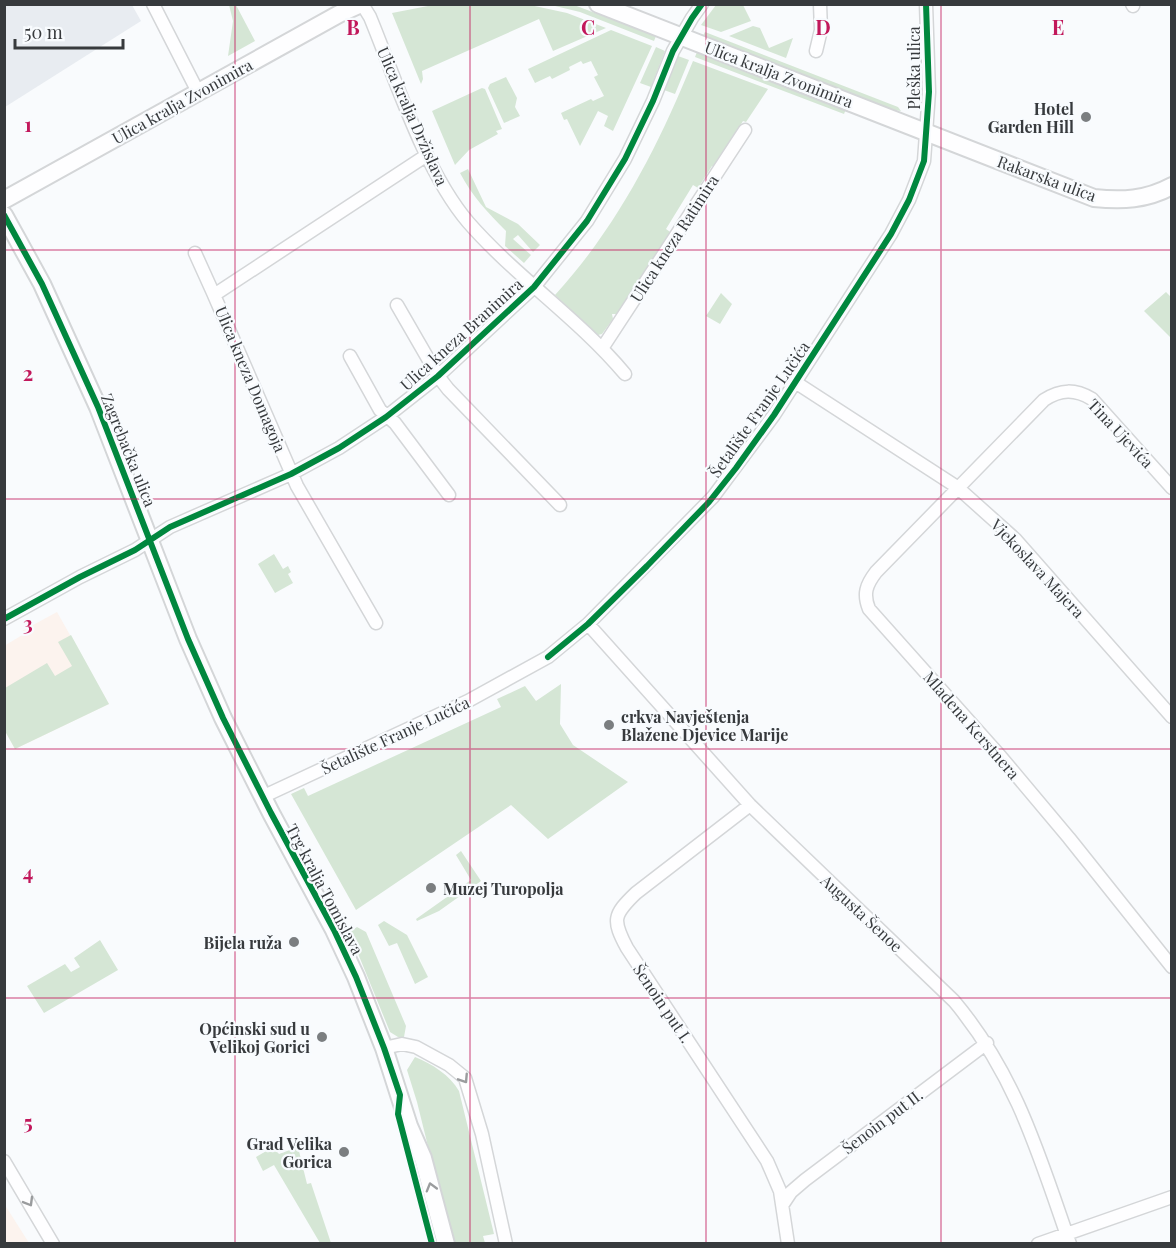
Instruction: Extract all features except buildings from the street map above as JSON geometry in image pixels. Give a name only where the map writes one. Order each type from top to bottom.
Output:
[{"type":"main road","name":"Ulica kralja Zvonimira","points":[[4,200],[339,14],[362,4]]},
{"type":"main road","name":"Ulica kralja Zvonimira","points":[[598,4],[926,131]]},
{"type":"main road","name":"Rakarska ulica","points":[[926,131],[1094,198],[1133,200],[1151,196],[1172,186]]},
{"type":"main road","name":"Zagrebačka ulica","points":[[4,215],[42,284],[98,407],[188,639],[223,718],[262,797]]},
{"type":"main road","name":"Trg kralja Tomislava","points":[[262,797],[334,930],[361,988],[423,1158],[446,1244]]},
{"type":"street","points":[[153,4],[198,92]]},
{"type":"street","name":"Ulica kralja Držislava","points":[[362,4],[370,17],[427,155],[452,199],[469,223],[534,287],[603,347],[625,374]]},
{"type":"street","name":"Ulica kneza Branimira","points":[[4,619],[150,540],[170,526],[291,474],[339,448],[386,417],[438,376],[534,287],[568,246],[613,181],[653,101],[681,36],[702,4]]},
{"type":"street","points":[[816,51],[821,30],[820,4]]},
{"type":"street","name":"Pleška ulica","points":[[926,131],[929,92],[927,4]]},
{"type":"street","name":"Ulica kneza Ratimira","points":[[603,347],[745,130]]},
{"type":"street","name":"Šetalište Franje Lučića","points":[[262,797],[505,683],[548,657],[588,624],[709,502],[760,436],[904,209],[924,161],[926,131]]},
{"type":"street","name":"Ulica kneza Domagoja","points":[[376,623],[291,474],[214,295],[427,155]]},
{"type":"street","points":[[195,253],[214,295]]},
{"type":"street","points":[[397,305],[438,376],[448,389],[560,505]]},
{"type":"street","points":[[350,356],[380,410],[395,423],[449,495]]},
{"type":"street","name":"Vjekoslava Majera","points":[[795,382],[957,487],[1015,539],[1172,717]]},
{"type":"street","name":"Tina Ujevića","points":[[957,487],[1044,400],[1054,393],[1070,391],[1080,392],[1092,399],[1172,488]]},
{"type":"street","name":"Mladena Kerstnera","points":[[957,487],[868,581],[865,599],[869,609],[1001,757],[1172,967]]},
{"type":"street","name":"Augusta Šenoe","points":[[588,624],[750,806],[954,1001],[987,1043],[1004,1072],[1027,1123],[1068,1238]]},
{"type":"street","name":"Šenoin put I.","points":[[750,806],[636,893],[624,905],[616,921],[617,930],[627,948],[767,1161],[783,1204],[788,1244]]},
{"type":"street","name":"Šenoin put II.","points":[[783,1204],[791,1192],[805,1180],[987,1043]]},
{"type":"street","points":[[384,1047],[402,1044],[416,1047],[449,1065],[465,1078],[482,1134],[506,1244]]},
{"type":"street","points":[[4,1161],[52,1244]]},
{"type":"street","points":[[1038,1244],[1068,1238],[1088,1227],[1172,1197]]},
{"type":"shaded area","points":[[5,4],[132,5],[141,21],[5,107]]},
{"type":"shaded area","points":[[57,612],[109,704],[15,749],[5,731],[4,646],[24,634],[22,631]]},
{"type":"shaded area","points":[[5,1205],[29,1243],[5,1243]]},
{"type":"green space","points":[[229,5],[236,5],[255,41],[228,56],[233,21]]},
{"type":"green space","points":[[433,5],[530,5],[567,13],[606,28],[553,51],[539,19],[422,71],[421,84],[392,13]]},
{"type":"green space","points":[[551,5],[574,5],[656,36],[654,41],[580,12]]},
{"type":"green space","points":[[716,5],[743,5],[751,21],[721,32],[701,25]]},
{"type":"green space","points":[[753,26],[760,28],[769,48],[793,38],[786,58],[729,36]]},
{"type":"green space","points":[[611,30],[652,46],[613,131],[604,126],[608,116],[598,111],[580,146],[567,119],[564,120],[561,113],[591,99],[593,101],[604,96],[594,77],[598,75],[591,61],[583,64],[581,61],[569,67],[570,70],[552,79],[550,76],[535,83],[528,69]]},
{"type":"green space","points":[[705,32],[898,107],[901,111],[893,110],[703,36]]},
{"type":"green space","points":[[656,47],[665,51],[651,87],[640,83]]},
{"type":"green space","points":[[697,52],[846,109],[844,114],[695,57]]},
{"type":"green space","points":[[678,56],[689,60],[675,94],[664,90]]},
{"type":"green space","points":[[693,61],[768,89],[746,122],[743,121],[716,166],[712,166],[698,188],[693,185],[666,229],[673,234],[646,277],[642,276],[618,314],[612,314],[613,319],[602,334],[598,335],[555,295],[598,242],[617,214],[650,155]]},
{"type":"green space","points":[[506,77],[517,98],[515,107],[520,116],[504,123],[488,88],[490,84]]},
{"type":"green space","points":[[482,88],[485,89],[502,129],[496,131],[498,134],[469,150],[455,165],[432,111]]},
{"type":"green space","points":[[468,169],[486,207],[518,224],[540,245],[533,252],[518,235],[513,239],[531,255],[524,263],[505,246],[506,231],[481,204],[460,173]]},
{"type":"green space","points":[[1166,292],[1171,297],[1171,338],[1144,311]]},
{"type":"green space","points":[[721,293],[732,304],[720,324],[706,316]]},
{"type":"green space","points":[[274,554],[283,569],[288,566],[291,572],[288,574],[293,583],[275,593],[258,564]]},
{"type":"green space","points":[[71,635],[109,704],[15,749],[5,731],[5,688],[47,663],[55,676],[72,666],[58,642]]},
{"type":"green space","points":[[561,684],[560,724],[573,745],[628,782],[548,839],[511,805],[356,910],[291,794],[304,788],[308,796],[501,707],[497,699],[525,686],[536,701]]},
{"type":"green space","points":[[461,851],[481,881],[439,911],[417,921],[416,919],[471,880],[456,855]]},
{"type":"green space","points":[[384,921],[407,935],[428,977],[415,984],[397,943],[389,946],[378,925]]},
{"type":"green space","points":[[357,927],[366,932],[406,1026],[404,1037],[398,1037],[390,1032],[350,934]]},
{"type":"green space","points":[[100,940],[118,970],[44,1013],[27,986],[65,964],[71,972],[80,967],[74,958]]},
{"type":"green space","points":[[415,1057],[440,1071],[459,1091],[494,1234],[483,1236],[485,1243],[452,1243],[407,1070]]},
{"type":"green space","points":[[273,1147],[279,1154],[298,1147],[307,1184],[311,1183],[331,1243],[320,1243],[274,1165],[263,1171],[256,1157]]},
{"type":"cycle path","points":[[4,619],[135,550],[170,527],[291,474],[339,448],[386,417],[438,376],[534,287],[587,221],[625,159],[653,101],[673,51],[702,4]]},
{"type":"cycle path","points":[[548,657],[588,624],[709,502],[774,415],[891,234],[909,200],[924,161],[929,92],[926,4]]},
{"type":"cycle path","points":[[4,215],[42,284],[98,407],[188,639],[223,718],[334,930],[356,977],[400,1095],[398,1114],[432,1244]]},
{"type":"place","name":"Hotel Garden Hill","points":[[1086,117]]},
{"type":"place","name":"crkva Navještenja Blažene Djevice Marije","points":[[609,725]]},
{"type":"place","name":"Muzej Turopolja","points":[[431,888]]},
{"type":"place","name":"Bijela ruža","points":[[294,942]]},
{"type":"place","name":"Općinski sud u Velikoj Gorici","points":[[322,1037]]},
{"type":"place","name":"Grad Velika Gorica","points":[[344,1152]]}]
